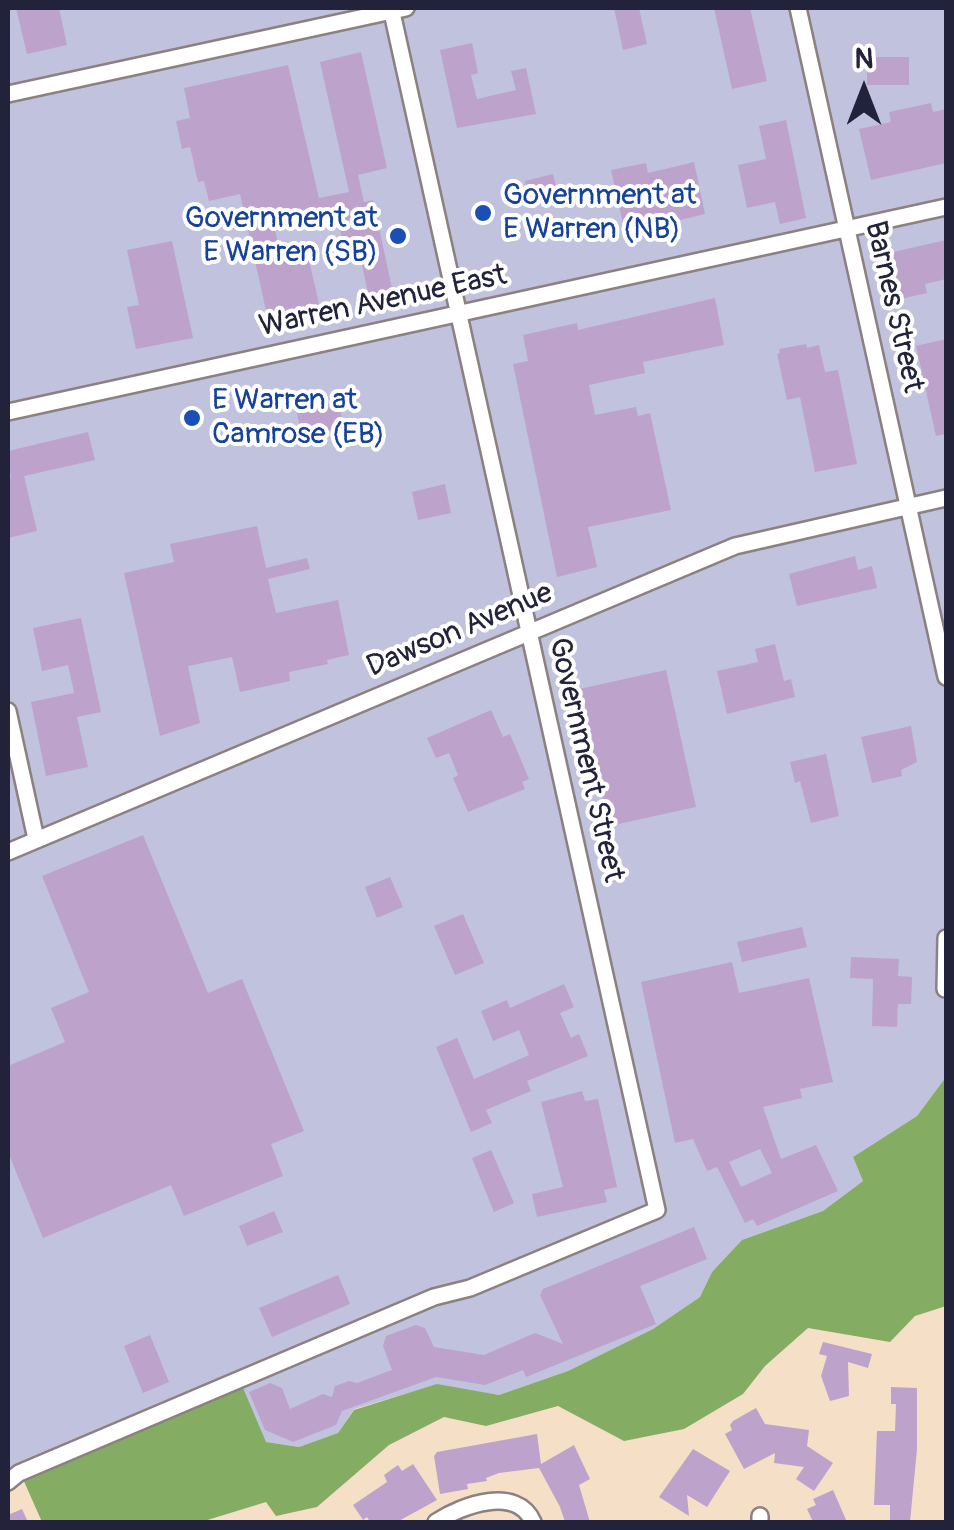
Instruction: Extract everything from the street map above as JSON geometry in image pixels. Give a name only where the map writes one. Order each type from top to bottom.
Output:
[{"type":"street","name":"Barnes Street","points":[[798,8],[946,677]]},
{"type":"street","points":[[8,94],[397,9]]},
{"type":"street","name":"Government Street","points":[[8,1482],[19,1473],[434,1297],[470,1288],[657,1210],[457,314],[397,9]]},
{"type":"street","name":"Warren Avenue East","points":[[8,412],[946,207]]},
{"type":"street","name":"Dawson Avenue","points":[[8,852],[735,546],[946,498]]},
{"type":"street","points":[[8,711],[36,840]]},
{"type":"street","points":[[945,988],[946,938]]},
{"type":"street","points":[[436,1522],[501,1499],[522,1506],[533,1522]]},
{"type":"shaded area","points":[[8,8],[946,8],[946,1077],[917,1116],[853,1157],[863,1181],[823,1211],[742,1240],[712,1272],[700,1297],[653,1329],[568,1371],[499,1395],[436,1385],[354,1409],[338,1433],[299,1447],[266,1442],[236,1373],[8,1473]]},
{"type":"green space","points":[[946,1077],[946,1306],[915,1316],[890,1342],[808,1328],[765,1366],[743,1394],[684,1429],[624,1441],[558,1406],[486,1426],[444,1417],[389,1445],[317,1507],[276,1516],[266,1502],[201,1522],[42,1522],[23,1479],[243,1388],[266,1442],[299,1447],[338,1433],[354,1410],[437,1384],[499,1395],[568,1371],[653,1329],[700,1297],[712,1272],[742,1240],[823,1211],[863,1181],[853,1157],[917,1116]]},
{"type":"building","points":[[16,8],[59,8],[67,45],[27,54]]},
{"type":"building","points":[[614,8],[639,8],[647,44],[623,50]]},
{"type":"building","points":[[714,8],[750,8],[767,81],[732,89]]},
{"type":"building","points":[[472,43],[478,73],[471,75],[477,99],[516,90],[511,71],[526,68],[536,114],[457,128],[440,50]]},
{"type":"building","points":[[361,52],[387,168],[358,175],[364,202],[373,200],[393,293],[369,298],[360,255],[346,258],[337,216],[275,230],[282,262],[308,256],[319,304],[267,315],[240,194],[209,201],[204,181],[198,182],[190,147],[182,149],[176,121],[190,118],[184,88],[288,65],[319,198],[349,192],[320,62]]},
{"type":"building","points":[[867,57],[909,57],[909,85],[867,85]]},
{"type":"building","points":[[931,103],[933,112],[946,109],[946,163],[871,180],[859,129],[891,122],[889,112]]},
{"type":"building","points":[[786,120],[806,218],[780,224],[775,202],[747,208],[738,165],[766,159],[759,126]]},
{"type":"building","points":[[694,162],[705,214],[659,225],[661,233],[627,241],[611,170],[646,163],[648,173]]},
{"type":"building","points":[[553,174],[558,195],[530,202],[525,181]]},
{"type":"building","points":[[946,240],[946,279],[925,284],[927,293],[900,299],[889,253]]},
{"type":"building","points":[[172,241],[193,338],[136,349],[127,307],[139,305],[127,250]]},
{"type":"building","points":[[715,298],[724,345],[643,362],[645,373],[589,385],[595,415],[636,407],[638,416],[650,413],[671,510],[588,527],[597,567],[557,577],[513,364],[528,361],[523,335],[577,323],[578,330]]},
{"type":"building","points":[[946,339],[946,434],[936,436],[916,346]]},
{"type":"building","points":[[806,344],[807,348],[819,345],[825,372],[838,370],[857,464],[815,472],[800,397],[787,400],[777,354],[779,349]]},
{"type":"building","points":[[338,401],[344,427],[302,436],[296,409]]},
{"type":"building","points":[[88,432],[95,460],[24,476],[37,531],[8,538],[8,451]]},
{"type":"building","points":[[445,484],[451,513],[418,520],[412,492]]},
{"type":"building","points":[[257,526],[266,568],[307,558],[310,569],[268,579],[276,613],[338,600],[349,655],[289,672],[290,681],[240,692],[232,657],[188,666],[200,723],[160,736],[124,573],[174,562],[170,544]]},
{"type":"building","points":[[855,556],[858,570],[872,566],[877,588],[797,606],[789,574]]},
{"type":"building","points":[[81,618],[101,712],[77,717],[88,767],[46,776],[31,702],[74,693],[68,665],[42,671],[33,628]]},
{"type":"building","points":[[775,644],[784,681],[791,679],[795,697],[727,714],[717,671],[758,662],[755,649]]},
{"type":"building","points":[[666,670],[696,807],[609,826],[579,689]]},
{"type":"building","points":[[491,710],[503,737],[510,734],[529,779],[522,782],[525,789],[468,812],[453,778],[458,775],[449,753],[436,758],[427,738]]},
{"type":"building","points":[[911,726],[917,762],[901,770],[902,776],[872,783],[861,737]]},
{"type":"building","points":[[826,754],[839,816],[811,823],[800,781],[795,783],[790,762]]},
{"type":"building","points":[[143,835],[208,993],[242,979],[304,1131],[271,1144],[283,1176],[184,1216],[171,1185],[43,1238],[8,1152],[8,1066],[65,1042],[51,1008],[89,992],[42,876]]},
{"type":"building","points":[[390,877],[403,907],[377,918],[365,887]]},
{"type":"building","points":[[463,914],[484,963],[455,975],[434,926]]},
{"type":"building","points":[[802,927],[807,947],[742,962],[737,942]]},
{"type":"building","points":[[851,957],[899,959],[898,976],[912,977],[911,1004],[898,1004],[897,1027],[872,1026],[873,979],[850,978]]},
{"type":"building","points":[[732,962],[739,993],[809,978],[833,1082],[800,1089],[802,1098],[763,1107],[781,1159],[816,1145],[838,1191],[757,1226],[753,1219],[745,1223],[717,1167],[707,1171],[693,1139],[675,1143],[641,982]],"holes":[[[760,1149],[772,1173],[741,1187],[729,1162]]]},
{"type":"building","points":[[564,984],[574,1007],[560,1013],[571,1038],[579,1034],[588,1056],[527,1081],[531,1091],[486,1110],[492,1123],[471,1132],[436,1047],[457,1038],[474,1079],[529,1055],[519,1030],[493,1041],[481,1011],[507,1000],[510,1008]]},
{"type":"building","points":[[582,1091],[585,1101],[598,1099],[617,1187],[604,1190],[607,1202],[537,1217],[532,1194],[563,1187],[541,1102]]},
{"type":"building","points":[[491,1150],[514,1203],[494,1212],[472,1158]]},
{"type":"building","points":[[274,1211],[283,1232],[247,1246],[239,1226]]},
{"type":"building","points":[[694,1227],[707,1259],[640,1286],[656,1324],[526,1377],[523,1370],[485,1385],[436,1377],[342,1411],[336,1425],[293,1442],[265,1430],[249,1392],[270,1383],[282,1388],[290,1409],[323,1394],[332,1397],[335,1386],[349,1381],[357,1383],[392,1370],[383,1346],[386,1336],[416,1325],[425,1328],[434,1347],[484,1355],[535,1333],[563,1344],[540,1295],[543,1289]]},
{"type":"building","points":[[338,1275],[350,1304],[272,1337],[259,1308]]},
{"type":"building","points":[[150,1335],[169,1382],[143,1393],[124,1346]]},
{"type":"building","points":[[823,1342],[872,1354],[868,1368],[848,1362],[849,1396],[830,1401],[821,1376],[827,1356],[819,1354]]},
{"type":"building","points":[[891,1387],[917,1388],[917,1449],[910,1522],[890,1522],[890,1505],[874,1505],[877,1431],[895,1431],[896,1404],[891,1404]]},
{"type":"building","points":[[756,1408],[765,1424],[809,1430],[807,1446],[833,1463],[814,1491],[796,1479],[804,1467],[774,1463],[775,1453],[744,1469],[725,1434],[732,1430],[733,1421]]},
{"type":"building","points":[[537,1434],[541,1464],[574,1445],[590,1479],[579,1485],[590,1522],[565,1522],[539,1468],[499,1473],[486,1478],[487,1481],[467,1484],[468,1489],[440,1494],[434,1456],[437,1452]]},
{"type":"building","points":[[693,1449],[730,1471],[707,1507],[687,1495],[689,1516],[659,1497]]},
{"type":"building","points":[[413,1464],[437,1500],[397,1522],[370,1522],[367,1517],[363,1520],[353,1505],[387,1482],[384,1475],[398,1465],[402,1471]]},
{"type":"building","points":[[833,1490],[847,1522],[813,1522],[807,1509],[816,1505],[813,1499]]},
{"type":"building","points":[[22,1509],[28,1522],[8,1522],[8,1515]]},
{"type":"place","name":"Government at E Warren (NB)","points":[[483,213]]},
{"type":"place","name":"Government at E Warren (SB)","points":[[398,236]]},
{"type":"place","name":"E Warren at Camrose (EB)","points":[[192,418]]}]
